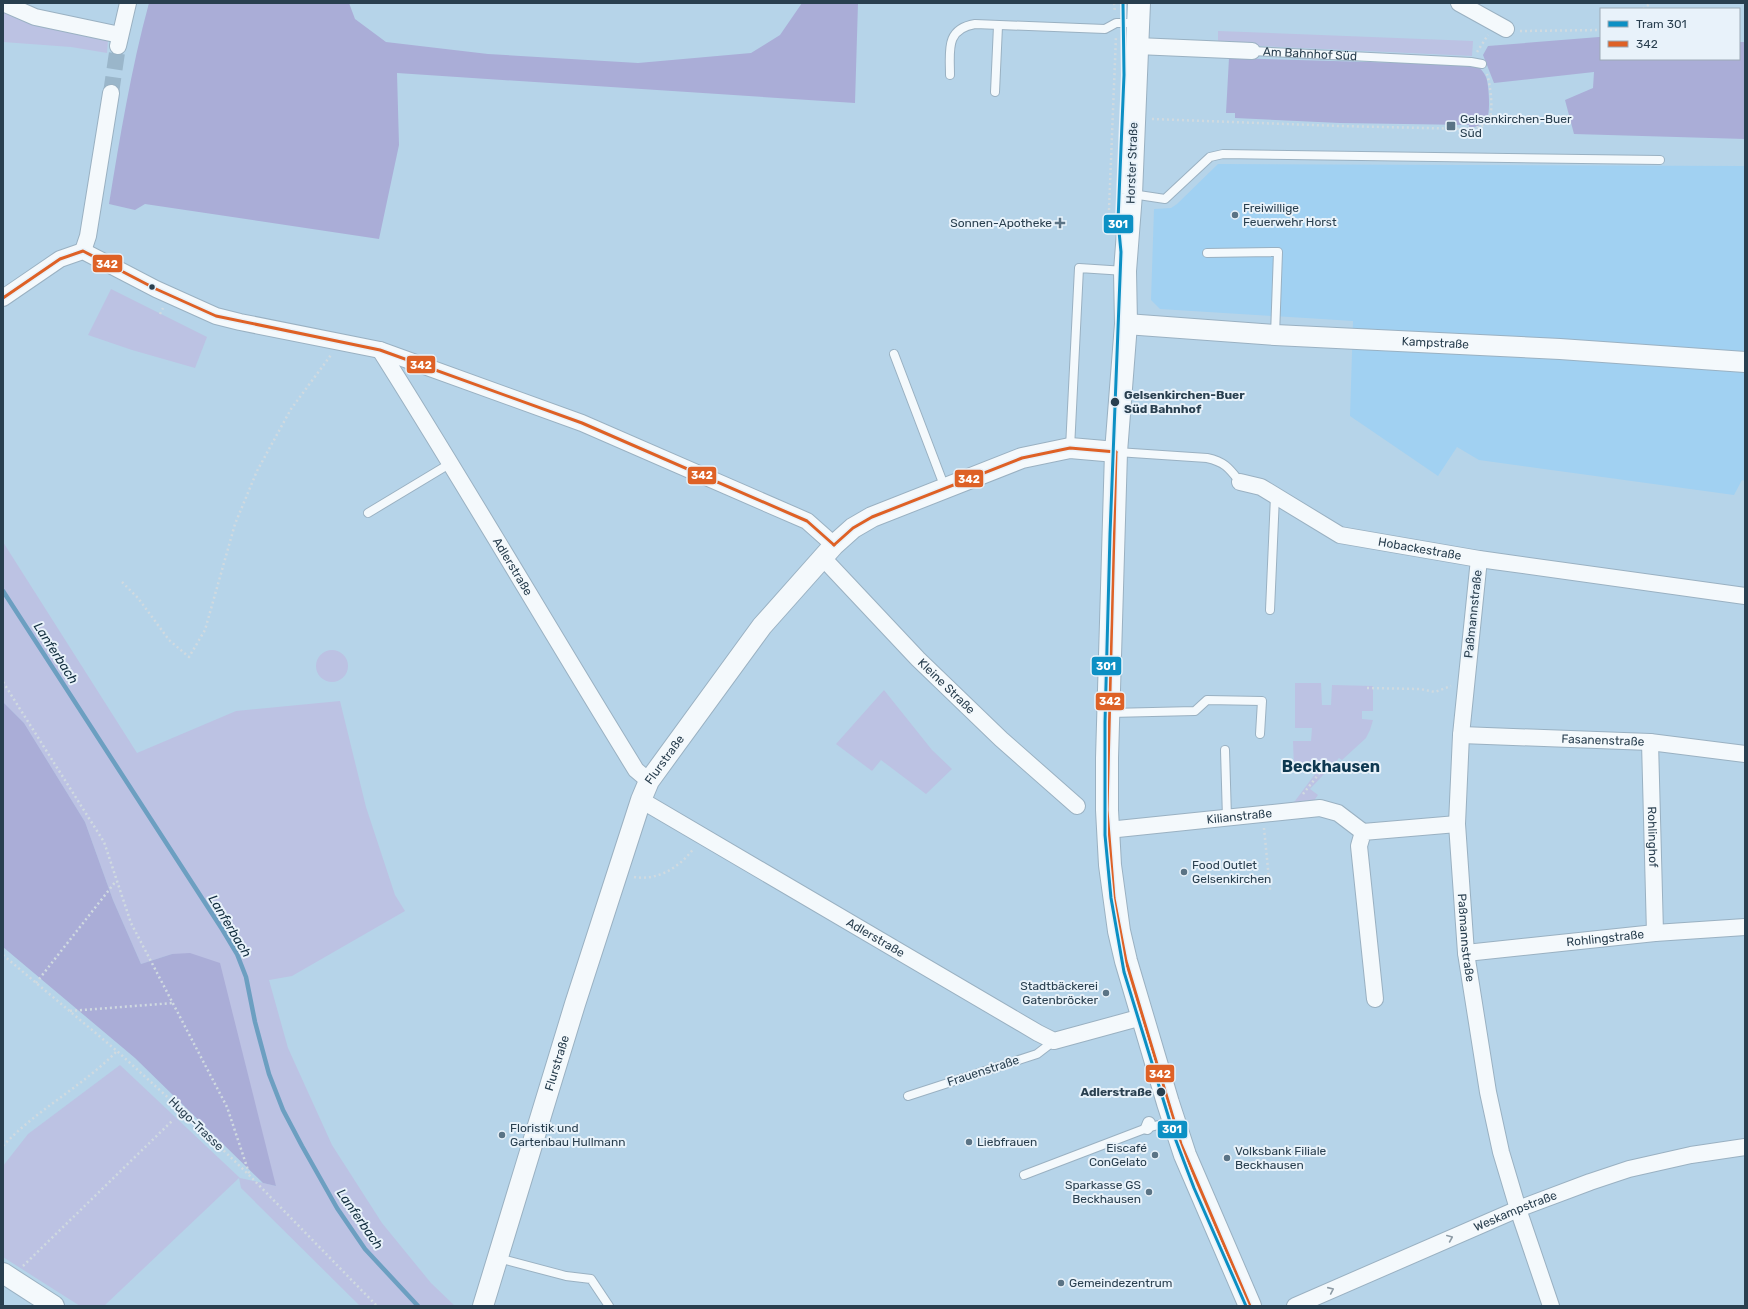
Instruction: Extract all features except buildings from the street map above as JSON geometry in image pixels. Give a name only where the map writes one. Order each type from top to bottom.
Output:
[{"type":"main road","name":"Horster Straße","points":[[1139,13],[1126,271],[1126,324],[1116,452],[1107,810],[1110,865],[1119,931],[1142,1017],[1174,1121],[1185,1155],[1250,1306]]},
{"type":"street","points":[[3,3],[35,17],[119,40],[128,3]]},
{"type":"street","points":[[1468,5],[1500,27]]},
{"type":"street","name":"Am Bahnhof Süd","points":[[1137,46],[1252,51]]},
{"type":"street","points":[[3,298],[60,259],[83,251],[88,236],[111,93]]},
{"type":"street","name":"Kleine Straße","points":[[83,251],[156,289],[216,316],[380,350],[582,423],[807,521],[829,552],[918,659],[1001,739],[1076,806]]},
{"type":"street","name":"Kampstraße","points":[[1126,324],[1275,335],[1560,349],[1745,362]]},
{"type":"street","name":"Adlerstraße","points":[[380,350],[451,463],[529,595],[636,770],[649,781]]},
{"type":"street","name":"Flurstraße","points":[[484,1306],[497,1258],[575,1004],[640,800],[649,781],[762,626],[829,552],[853,528],[872,517],[1022,458],[1070,448],[1116,452]]},
{"type":"street","name":"Hobackestraße","points":[[1240,482],[1261,487],[1340,535],[1479,559],[1745,596]]},
{"type":"street","name":"Paßmannstraße","points":[[1479,559],[1461,735],[1456,824],[1466,953],[1488,1092],[1501,1152],[1518,1209],[1551,1306]]},
{"type":"street","name":"Fasanenstraße","points":[[1461,735],[1650,742],[1745,754]]},
{"type":"street","name":"Rohlinghof","points":[[1650,742],[1654,932]]},
{"type":"street","name":"Adlerstraße","points":[[640,800],[1054,1041]]},
{"type":"street","name":"Kilianstraße","points":[[1108,830],[1297,809],[1320,808],[1338,813],[1363,832]]},
{"type":"street","points":[[1375,999],[1359,846],[1363,832],[1456,824]]},
{"type":"street","name":"Rohlingstraße","points":[[1466,953],[1654,932],[1745,927]]},
{"type":"street","points":[[1054,1041],[1142,1017]]},
{"type":"street","name":"Weskampstraße","points":[[1295,1306],[1518,1209],[1590,1182],[1629,1169],[1691,1155],[1745,1149]]},
{"type":"street","points":[[8,1276],[54,1306]]},
{"type":"lane","points":[[950,75],[951,42],[955,33],[964,26],[975,24],[1105,29],[1139,13]]},
{"type":"lane","points":[[995,92],[998,26]]},
{"type":"lane","name":"Am Bahnhof Süd","points":[[1252,51],[1471,62],[1482,64]]},
{"type":"lane","points":[[1131,194],[1164,199],[1210,157],[1223,154],[1660,160]]},
{"type":"lane","points":[[1207,253],[1278,252],[1275,335]]},
{"type":"lane","points":[[1070,448],[1079,268],[1126,271]]},
{"type":"lane","points":[[894,354],[945,488]]},
{"type":"lane","name":"Hobackestraße","points":[[1116,452],[1218,460],[1228,466],[1240,482]]},
{"type":"lane","points":[[368,513],[451,463]]},
{"type":"lane","points":[[1270,610],[1275,496]]},
{"type":"lane","points":[[1109,712],[1195,711],[1207,700],[1262,701],[1260,734]]},
{"type":"lane","points":[[1225,750],[1226,818]]},
{"type":"lane","name":"Frauenstraße","points":[[908,1096],[1037,1054],[1054,1041]]},
{"type":"lane","points":[[1024,1175],[1148,1126],[1174,1121]]},
{"type":"lane","points":[[497,1258],[566,1276],[591,1279],[609,1306]]},
{"type":"path","points":[[1471,62],[1500,27],[1538,31],[1600,30]]},
{"type":"path","points":[[1108,242],[1116,29]]},
{"type":"path","points":[[1133,118],[1339,126],[1469,129],[1486,123],[1491,115],[1489,84],[1482,64]]},
{"type":"path","points":[[122,582],[138,598],[169,640],[189,658],[205,630],[234,524],[257,471],[291,409],[341,342]]},
{"type":"path","points":[[1367,688],[1420,689],[1434,692],[1466,681]]},
{"type":"path","points":[[3,682],[104,842],[131,923],[227,1107],[250,1176]]},
{"type":"path","points":[[1297,809],[1304,794],[1322,770]]},
{"type":"path","points":[[1262,814],[1270,890]]},
{"type":"path","points":[[618,872],[639,878],[660,876],[673,868],[687,856],[702,836]]},
{"type":"path","points":[[36,983],[117,881]]},
{"type":"path","name":"Hugo-Trasse","points":[[3,955],[117,1051],[250,1176],[377,1306]]},
{"type":"path","points":[[69,1011],[173,1003]]},
{"type":"path","points":[[3,1146],[23,1124],[78,1085],[117,1051]]},
{"type":"path","points":[[8,1276],[24,1265],[173,1120]]},
{"type":"shaded area","points":[[149,3],[349,3],[355,19],[386,42],[488,54],[638,63],[751,53],[780,35],[802,3],[858,3],[855,103],[397,73],[399,145],[379,239],[145,204],[135,210],[109,204],[131,78]]},
{"type":"shaded area","points":[[3,11],[108,40],[107,53],[71,47],[3,42]]},
{"type":"shaded area","points":[[1218,31],[1473,41],[1472,56],[1218,44]]},
{"type":"shaded area","points":[[1600,37],[1600,60],[1740,60],[1740,42],[1745,42],[1745,139],[1574,134],[1565,100],[1593,88],[1594,72],[1494,83],[1483,55],[1488,46]]},
{"type":"shaded area","points":[[1229,58],[1476,65],[1483,72],[1487,81],[1489,92],[1488,118],[1483,124],[1469,128],[1469,125],[1340,123],[1235,118],[1235,113],[1226,113]]},
{"type":"shaded area","points":[[1218,164],[1745,166],[1745,481],[1742,480],[1734,495],[1479,460],[1457,447],[1438,476],[1350,416],[1353,321],[1160,309],[1151,300],[1154,209],[1171,208],[1177,204]]},
{"type":"shaded area","points":[[111,289],[207,337],[195,368],[132,350],[88,335]]},
{"type":"shaded area","points":[[3,542],[137,753],[236,711],[340,701],[366,807],[395,895],[405,911],[292,976],[269,980],[288,1048],[332,1145],[382,1223],[431,1283],[455,1306],[360,1306],[241,1188],[239,1178],[104,1306],[80,1306],[3,1257],[3,1166],[28,1134],[120,1065],[240,1178],[276,1186],[172,954],[141,964],[113,900],[85,822],[24,723],[3,702]]},
{"type":"shaded area","points":[[329,650],[335,650],[345,657],[348,666],[347,672],[341,679],[335,682],[329,682],[319,675],[316,669],[316,663],[323,653]]},
{"type":"shaded area","points":[[1295,683],[1321,683],[1322,705],[1331,705],[1332,685],[1373,686],[1373,711],[1362,711],[1362,719],[1373,720],[1366,738],[1342,760],[1339,758],[1310,789],[1318,795],[1313,802],[1290,804],[1295,801],[1318,770],[1311,764],[1300,774],[1295,771],[1294,768],[1293,741],[1311,741],[1312,728],[1295,728]]},
{"type":"shaded area","points":[[884,690],[932,750],[952,769],[926,794],[881,760],[872,771],[836,744]]},
{"type":"shaded area","points":[[3,702],[24,723],[85,822],[113,900],[141,964],[172,954],[190,953],[220,963],[276,1186],[263,1183],[135,1058],[3,947]]},
{"type":"waterway","name":"Lanferbach","points":[[3,591],[237,954],[246,977],[255,1022],[269,1074],[283,1110],[337,1208],[365,1249],[418,1306]]},
{"type":"tunnel","points":[[111,93],[118,46]]},
{"type":"tram line","name":"301","points":[[1123,3],[1124,75],[1118,221],[1121,252],[1110,534],[1105,722],[1105,835],[1111,898],[1124,972],[1175,1138],[1194,1188],[1246,1306]]},
{"type":"transit line","name":"342","points":[[3,298],[60,259],[83,251],[156,289],[216,316],[380,350],[582,423],[807,521],[834,545]]},
{"type":"transit line","name":"342","points":[[834,545],[853,528],[872,517],[1022,458],[1070,448],[1116,452]]},
{"type":"transit line","name":"342","points":[[1116,452],[1107,810],[1114,898],[1126,961],[1181,1144],[1250,1306]]},
{"type":"place","name":"Gelsenkirchen-Buer Süd","points":[[1451,126]]},
{"type":"place","name":"Freiwillige Feuerwehr Horst","points":[[1235,215]]},
{"type":"place","name":"Sonnen-Apotheke","points":[[1060,223]]},
{"type":"place","name":"Gelsenkirchen-Buer Süd Bahnhof","points":[[1115,402]]},
{"type":"place","name":"Food Outlet Gelsenkirchen","points":[[1184,872]]},
{"type":"place","name":"Stadtbäckerei Gatenbröcker","points":[[1106,993]]},
{"type":"place","name":"Adlerstraße","points":[[1161,1092]]},
{"type":"place","name":"Floristik und Gartenbau Hullmann","points":[[502,1135]]},
{"type":"place","name":"Liebfrauen","points":[[969,1142]]},
{"type":"place","name":"Eiscafé ConGelato","points":[[1155,1155]]},
{"type":"place","name":"Volksbank Filiale Beckhausen","points":[[1227,1158]]},
{"type":"place","name":"Sparkasse GS Beckhausen","points":[[1149,1192]]},
{"type":"place","name":"Gemeindezentrum","points":[[1061,1283]]},
{"type":"district","name":"Beckhausen","points":[[1331,766]]}]
